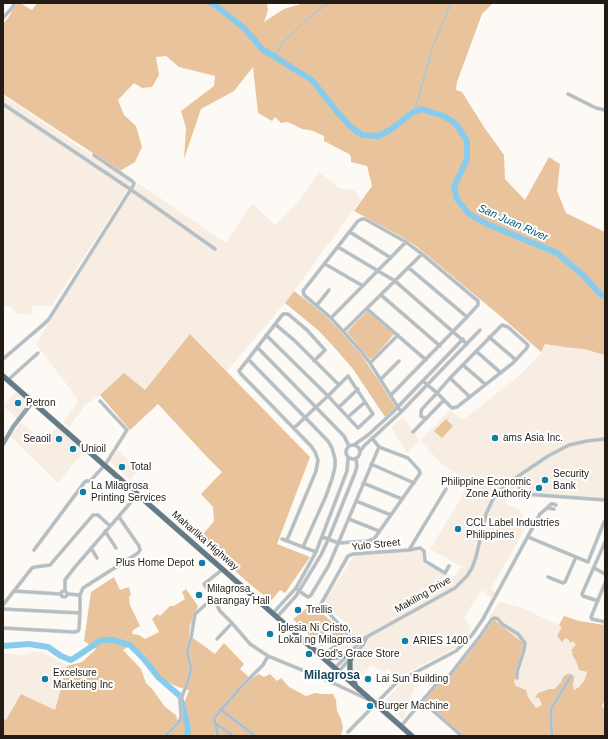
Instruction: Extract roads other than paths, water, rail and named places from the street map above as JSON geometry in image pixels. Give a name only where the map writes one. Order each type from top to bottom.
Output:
[{"type":"highway","name":"Maharlika Highway","points":[[3,376],[412,736]]},
{"type":"highway","points":[[323,657],[350,655],[351,676],[357,687]]},
{"type":"street","points":[[3,18],[15,3]]},
{"type":"street","points":[[568,94],[596,108],[605,110]]},
{"type":"street","points":[[3,104],[215,249]]},
{"type":"street","points":[[3,359],[49,319],[133,186],[134,183],[132,180],[94,155]]},
{"type":"street","points":[[391,395],[467,317],[478,305],[478,301],[406,242],[365,219],[362,219],[358,221],[303,291],[304,295],[317,305],[344,331],[370,363],[401,412]]},
{"type":"street","points":[[350,232],[391,258]]},
{"type":"street","points":[[331,318],[406,242]]},
{"type":"street","points":[[338,247],[395,281],[454,331],[467,344]]},
{"type":"street","points":[[344,331],[422,254]]},
{"type":"street","points":[[325,264],[363,286]]},
{"type":"street","points":[[409,268],[467,317]]},
{"type":"street","points":[[317,305],[329,290]]},
{"type":"street","points":[[381,295],[440,346]]},
{"type":"street","points":[[367,309],[426,360]]},
{"type":"street","points":[[287,540],[316,471],[318,460],[311,446],[239,371],[283,314],[288,314],[307,330],[325,350],[314,361]]},
{"type":"street","points":[[275,324],[295,340],[339,385]]},
{"type":"street","points":[[423,381],[437,393],[452,408],[457,407],[501,373],[516,360],[528,346],[508,327],[502,325],[489,337],[450,378],[437,393],[422,409],[421,416],[426,419]]},
{"type":"street","points":[[275,614],[299,592],[321,555],[355,473],[357,466],[356,459],[359,456],[360,451],[428,385],[480,330]]},
{"type":"street","points":[[266,335],[328,396],[339,407],[358,428],[373,414],[358,389],[348,376],[328,396],[294,428]]},
{"type":"street","points":[[370,363],[398,335]]},
{"type":"street","points":[[489,337],[516,360]]},
{"type":"street","points":[[275,614],[296,588],[316,552],[347,471],[348,458],[345,454],[346,449],[368,435],[399,407],[463,340]]},
{"type":"street","points":[[257,347],[344,436],[349,446]]},
{"type":"street","points":[[476,351],[501,373]]},
{"type":"street","points":[[8,380],[38,353]]},
{"type":"street","points":[[248,359],[328,441],[332,448],[335,467],[332,479],[303,547]]},
{"type":"street","points":[[380,380],[399,361]]},
{"type":"street","points":[[463,365],[485,384]]},
{"type":"street","points":[[450,378],[470,396]]},
{"type":"street","points":[[339,407],[358,389]]},
{"type":"street","points":[[414,432],[444,400]]},
{"type":"street","points":[[3,444],[13,427],[33,401]]},
{"type":"street","points":[[34,550],[86,481],[90,481],[105,465],[127,430],[100,401]]},
{"type":"street","points":[[348,417],[365,402]]},
{"type":"street","points":[[322,538],[339,543],[368,542],[374,539],[420,473],[408,458],[379,447],[372,438]]},
{"type":"street","name":"Makiling Drive","points":[[337,669],[350,655],[363,645],[368,637],[388,624],[455,588],[467,576],[476,557],[486,514],[498,492],[548,456],[569,445],[605,439]]},
{"type":"street","points":[[354,445],[358,447],[360,451]]},
{"type":"street","points":[[296,588],[299,592],[308,597],[311,595],[329,565],[379,447]]},
{"type":"street","points":[[348,458],[352,460],[356,459]]},
{"type":"street","points":[[371,464],[414,483]]},
{"type":"street","points":[[517,477],[521,494]]},
{"type":"street","points":[[363,483],[402,499]]},
{"type":"street","points":[[409,550],[446,488]]},
{"type":"street","points":[[498,492],[605,500]]},
{"type":"street","points":[[66,593],[65,580],[90,548],[106,532],[138,494]]},
{"type":"street","points":[[356,501],[390,515]]},
{"type":"street","points":[[348,732],[397,682],[456,651],[472,635],[484,619],[540,514],[547,508],[555,507]]},
{"type":"street","points":[[3,605],[32,568],[36,566],[50,566],[93,515],[98,515],[110,526]]},
{"type":"street","points":[[3,628],[76,632],[79,629],[80,595],[85,586],[138,553],[140,550],[139,546],[119,517]]},
{"type":"street","points":[[349,519],[379,531]]},
{"type":"street","points":[[528,537],[588,562],[604,522]]},
{"type":"street","points":[[106,532],[116,548]]},
{"type":"street","points":[[282,538],[316,552]]},
{"type":"street","points":[[598,601],[582,594],[605,542]]},
{"type":"street","points":[[90,548],[97,558]]},
{"type":"street","name":"Yulo Street","points":[[323,657],[349,636],[321,604],[348,556],[353,554],[420,548],[424,551],[425,561],[445,572],[449,566]]},
{"type":"street","points":[[548,577],[563,583],[565,582],[576,557]]},
{"type":"street","points":[[594,568],[605,574]]},
{"type":"street","points":[[224,569],[204,584],[220,611],[250,644],[268,656],[342,687],[376,704]]},
{"type":"street","points":[[605,583],[591,617],[592,619],[605,622]]},
{"type":"street","points":[[14,591],[60,594],[61,592],[80,595]]},
{"type":"street","points":[[166,736],[181,718],[180,701],[191,669],[187,651],[195,614],[213,598]]},
{"type":"street","points":[[3,609],[80,613]]},
{"type":"street","points":[[401,726],[440,680],[449,676],[492,619],[495,618],[518,634],[525,643],[517,672],[517,678]]},
{"type":"street","points":[[217,639],[232,623]]},
{"type":"street","points":[[218,736],[214,718],[220,709],[263,665],[268,656]]},
{"type":"street","points":[[552,736],[550,723],[551,709],[571,676]]},
{"type":"street","points":[[422,701],[462,736]]},
{"type":"street","points":[[220,709],[255,736]]},
{"type":"street","points":[[214,722],[233,736]]},
{"type":"waterway","name":"San Juan River","points":[[211,3],[244,28],[263,50],[312,80],[338,113],[351,127],[362,135],[378,136],[390,130],[412,113],[421,109],[444,116],[456,124],[467,141],[467,159],[454,187],[457,199],[469,214],[487,224],[557,253],[583,275],[600,294],[605,296]]},
{"type":"waterway","points":[[274,56],[284,41],[311,16],[329,3]]},
{"type":"waterway","points":[[412,113],[417,103],[432,49],[451,3]]},
{"type":"waterway","points":[[3,646],[29,644],[48,647],[61,656],[71,660],[101,640],[113,640],[130,645],[143,658],[158,677],[180,696],[188,728],[187,736]]},
{"type":"place","name":"Petron","points":[[18,403]]},
{"type":"place","name":"ams Asia Inc.","points":[[495,438]]},
{"type":"place","name":"Seaoil","points":[[59,439]]},
{"type":"place","name":"Unioil","points":[[73,449]]},
{"type":"place","name":"Total","points":[[122,467]]},
{"type":"place","name":"Security Bank","points":[[545,480]]},
{"type":"place","name":"Philippine Economic Zone Authority","points":[[539,488]]},
{"type":"place","name":"La Milagrosa Printing Services","points":[[83,492]]},
{"type":"place","name":"CCL Label Industries Philippines","points":[[458,529]]},
{"type":"place","name":"Plus Home Depot","points":[[202,563]]},
{"type":"place","name":"Milagrosa Barangay Hall","points":[[199,595]]},
{"type":"place","name":"Trellis","points":[[298,610]]},
{"type":"place","name":"Iglesia Ni Cristo, Lokal ng Milagrosa","points":[[270,634]]},
{"type":"place","name":"ARIES 1400","points":[[405,641]]},
{"type":"place","name":"God's Grace Store","points":[[309,654]]},
{"type":"place","name":"Excelsure Marketing Inc","points":[[45,679]]},
{"type":"place","name":"Lai Sun Building","points":[[368,679]]},
{"type":"place","name":"Burger Machine","points":[[370,706]]},
{"type":"district","name":"Milagrosa","points":[[332,676]]}]
